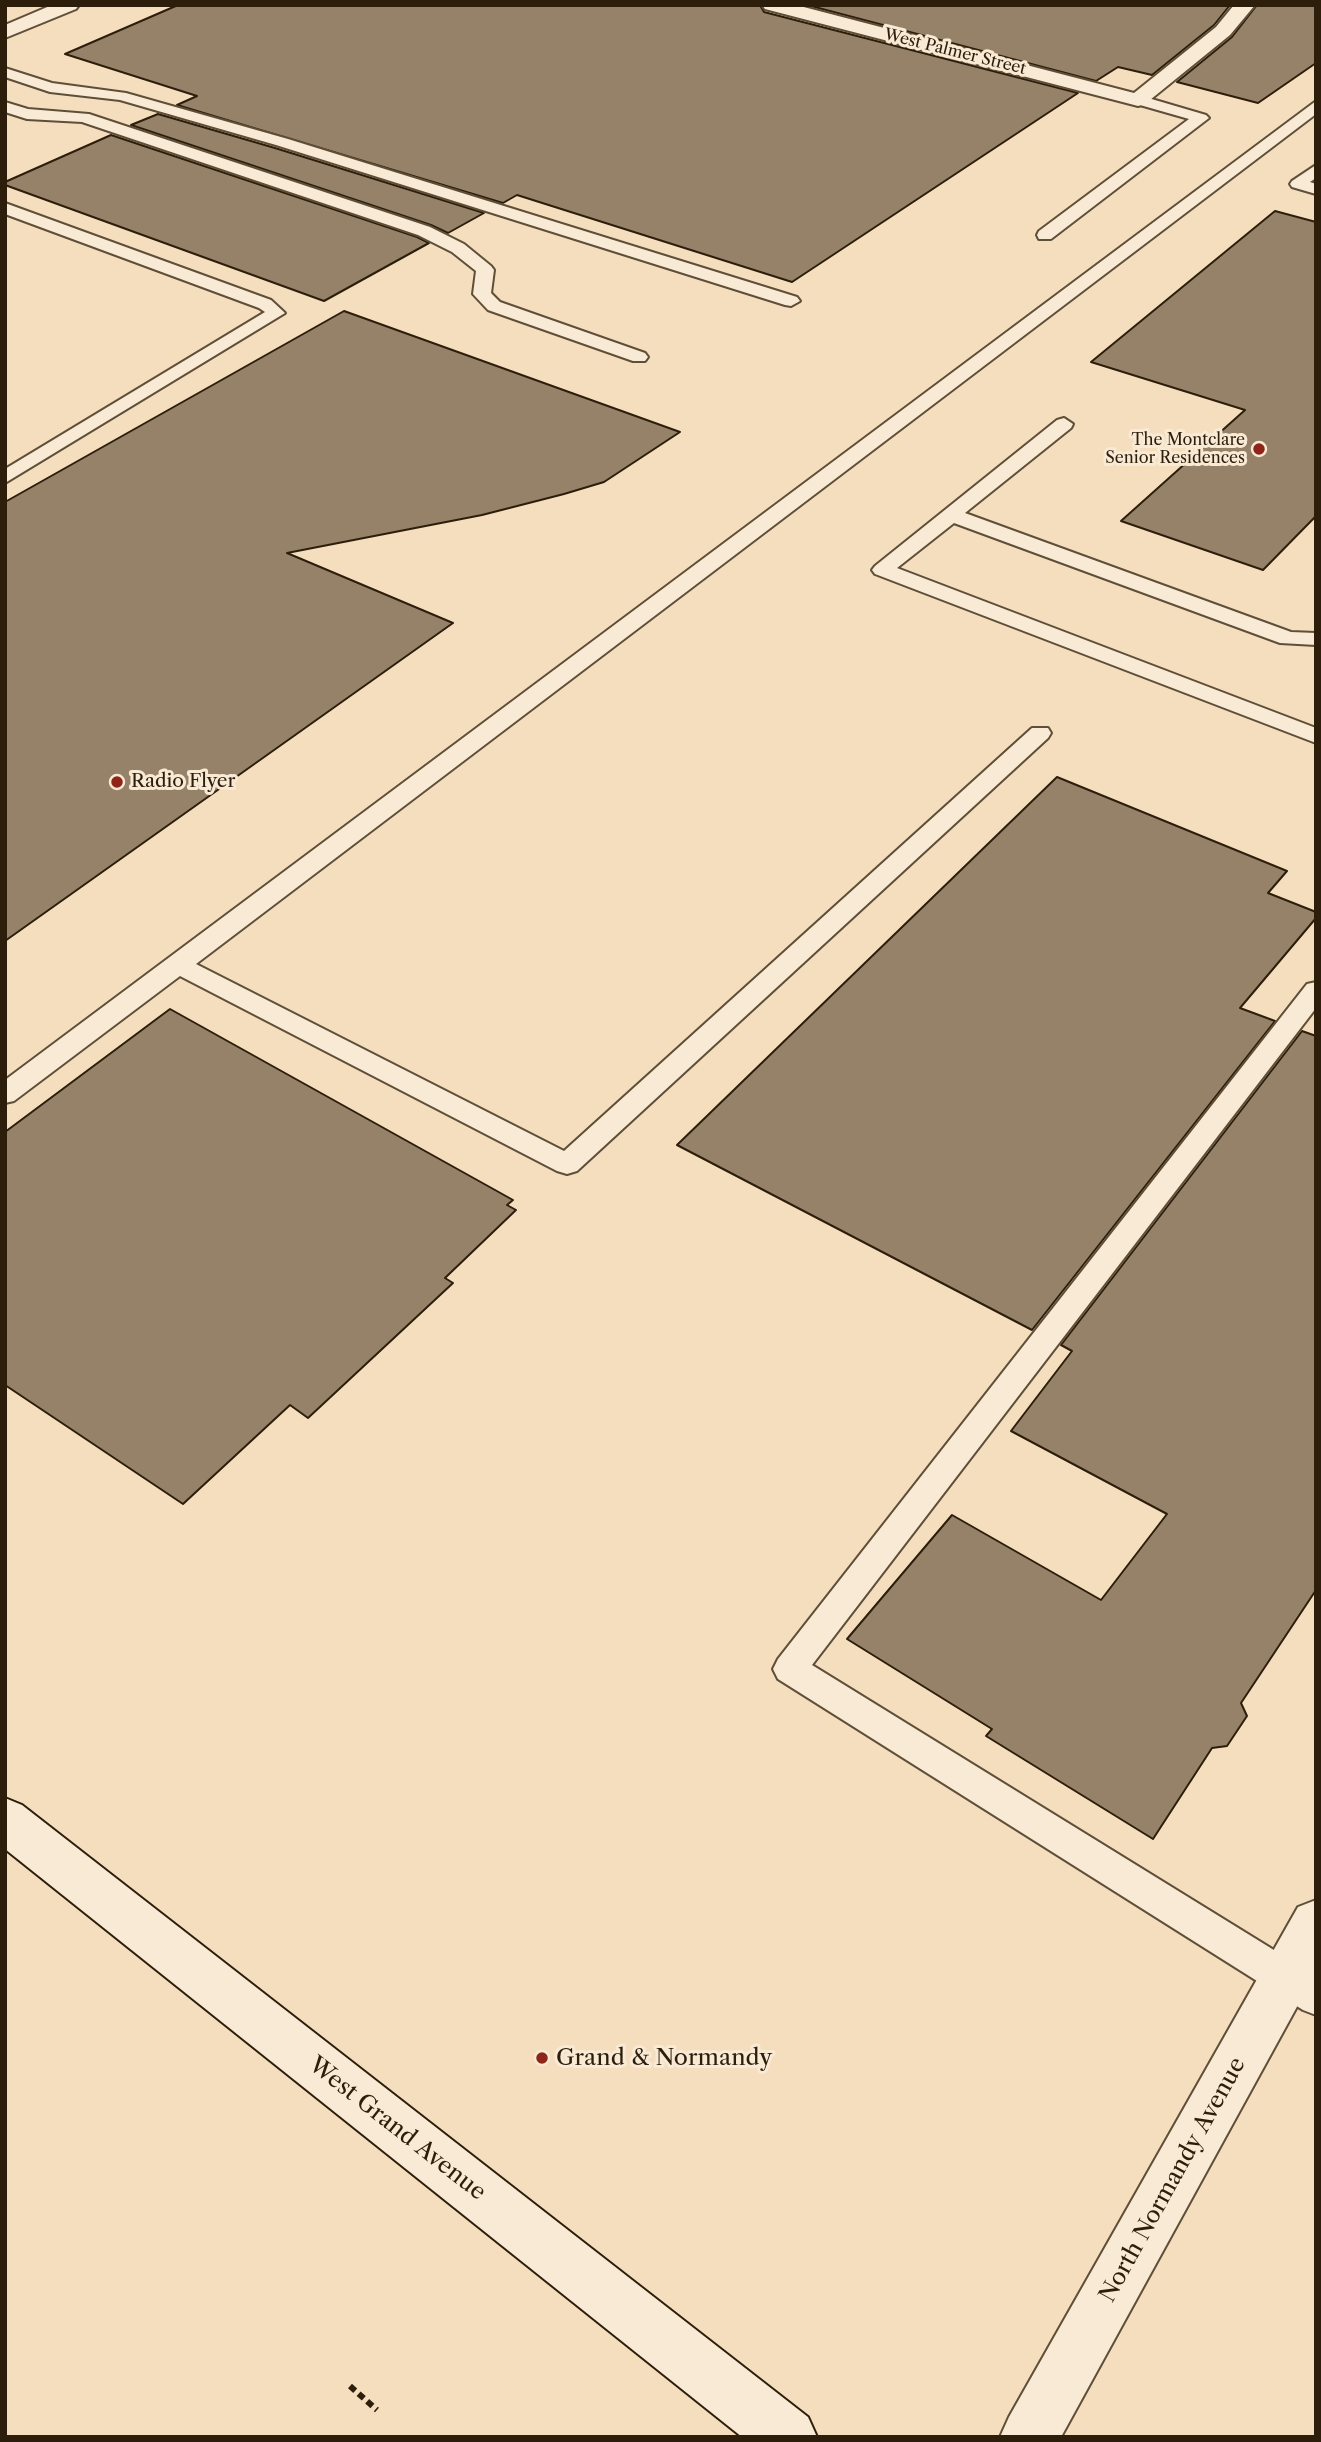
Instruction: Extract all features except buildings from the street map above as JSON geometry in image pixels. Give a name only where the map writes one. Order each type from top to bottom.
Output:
[{"type":"street","points":[[5,32],[69,5]]},
{"type":"street","name":"West Palmer Street","points":[[772,5],[1138,100]]},
{"type":"street","points":[[1138,100],[1223,31],[1245,5]]},
{"type":"street","name":"West Grand Avenue","points":[[5,1820],[788,2437]]},
{"type":"street","name":"North Normandy Avenue","points":[[1029,2437],[1301,1987],[1316,1923]]},
{"type":"lane","points":[[5,72],[50,88],[121,96],[282,142],[791,301]]},
{"type":"lane","points":[[1045,235],[1201,118],[1138,100]]},
{"type":"lane","points":[[5,1094],[1316,106]]},
{"type":"lane","points":[[5,107],[27,114],[84,117],[424,231],[458,248],[485,270],[482,294],[494,306],[639,356]]},
{"type":"lane","points":[[1316,170],[1298,184],[1316,189]]},
{"type":"lane","points":[[5,208],[265,304],[276,313],[5,477]]},
{"type":"lane","points":[[1064,424],[882,570],[1316,736]]},
{"type":"lane","points":[[951,515],[1288,638],[1316,639]]},
{"type":"lane","points":[[178,965],[567,1164],[1040,733]]},
{"type":"lane","points":[[1301,1987],[790,1668],[1316,990]]},
{"type":"path","points":[[350,2386],[377,2410]]},
{"type":"place","name":"The Montclare Senior Residences","points":[[1259,449]]},
{"type":"place","name":"Radio Flyer","points":[[117,782]]},
{"type":"place","name":"Grand & Normandy","points":[[542,2058]]}]
